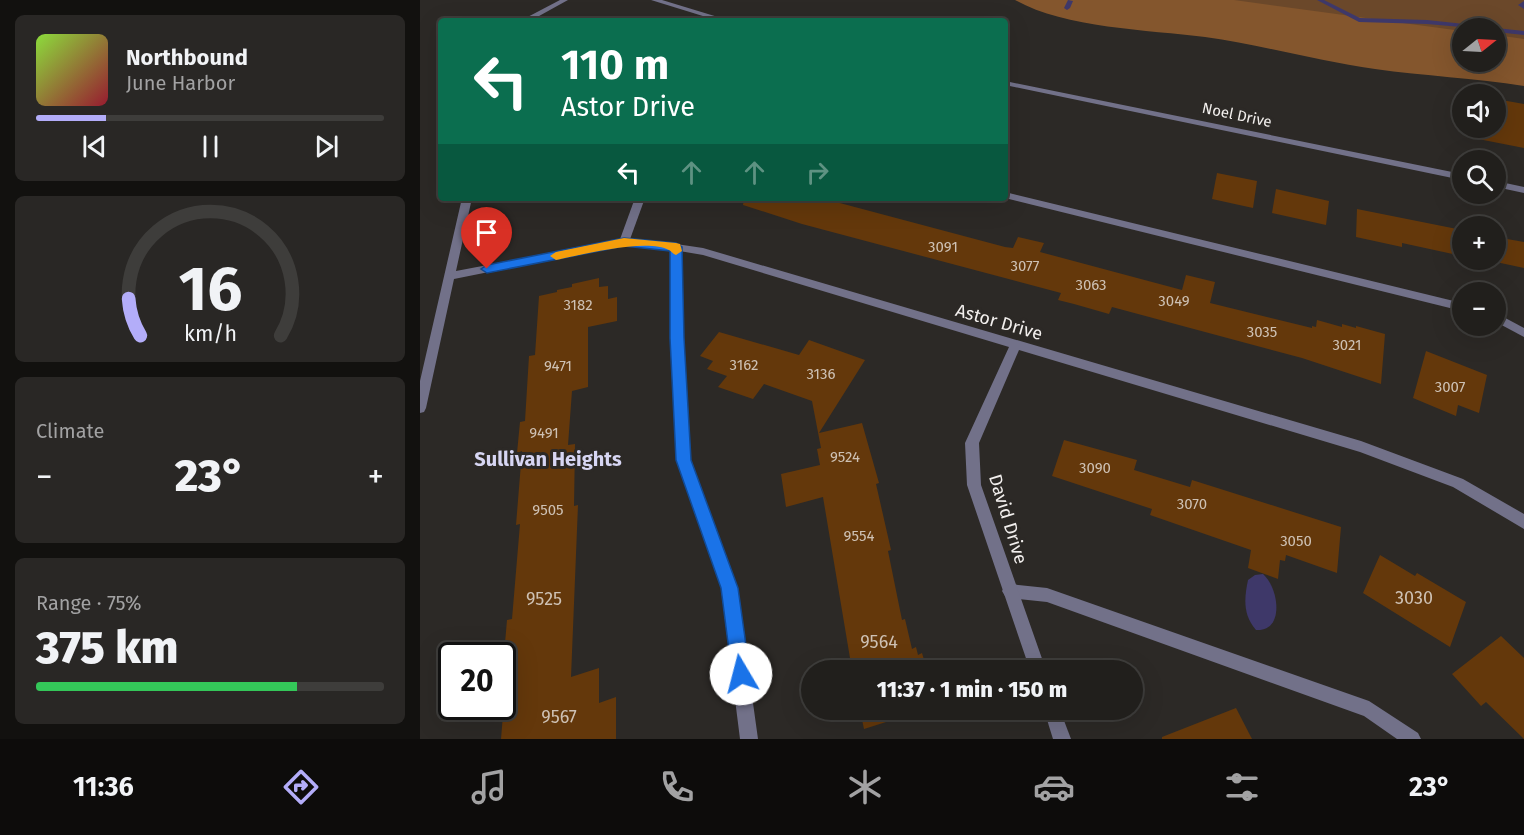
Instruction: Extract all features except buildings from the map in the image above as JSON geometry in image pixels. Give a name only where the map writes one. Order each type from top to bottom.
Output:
[{"type":"street","points":[[530,18],[565,0]]},
{"type":"street","points":[[654,0],[716,18]]},
{"type":"street","name":"Noel Drive","points":[[1008,84],[1452,175]]},
{"type":"street","points":[[1506,186],[1524,190]]},
{"type":"street","points":[[1008,196],[1452,305]]},
{"type":"street","points":[[420,408],[466,201]]},
{"type":"street","points":[[624,242],[639,201]]},
{"type":"street","name":"Astor Drive","points":[[449,276],[624,242],[703,252],[1361,447],[1458,483],[1524,522]]},
{"type":"street","points":[[676,247],[677,338],[684,460],[729,588],[749,739]]},
{"type":"street","points":[[1506,323],[1524,333]]},
{"type":"street","name":"David Drive","points":[[1015,346],[972,443],[974,485],[1034,660]]},
{"type":"street","points":[[1010,591],[1047,595],[1369,709],[1412,739]]},
{"type":"street","points":[[1055,720],[1062,739]]},
{"type":"shaded area","points":[[1015,0],[1234,0],[1452,30],[1452,72],[1506,72],[1506,36],[1524,39],[1524,86],[1375,69],[1226,40],[1082,22],[1057,17]]},
{"type":"shaded area","points":[[1083,0],[1524,0],[1524,68],[1506,64],[1506,18],[1452,18],[1452,57]]},
{"type":"shaded area","points":[[1263,574],[1273,589],[1275,617],[1272,624],[1265,629],[1256,630],[1247,613],[1246,594],[1248,580],[1255,575]]},
{"type":"waterway","points":[[1320,0],[1359,20],[1452,25]]},
{"type":"waterway","points":[[1067,8],[1070,1]]},
{"type":"waterway","points":[[1524,3],[1521,5],[1524,7]]},
{"type":"waterway","points":[[1506,31],[1524,33]]},
{"type":"slow traffic","points":[[556,256],[624,242],[676,247],[676,251]]},
{"type":"district","name":"Sullivan Heights","points":[[548,459]]},
{"type":"route","points":[[487,269],[624,242],[676,247],[677,338],[684,460],[729,588],[741,674]]}]
